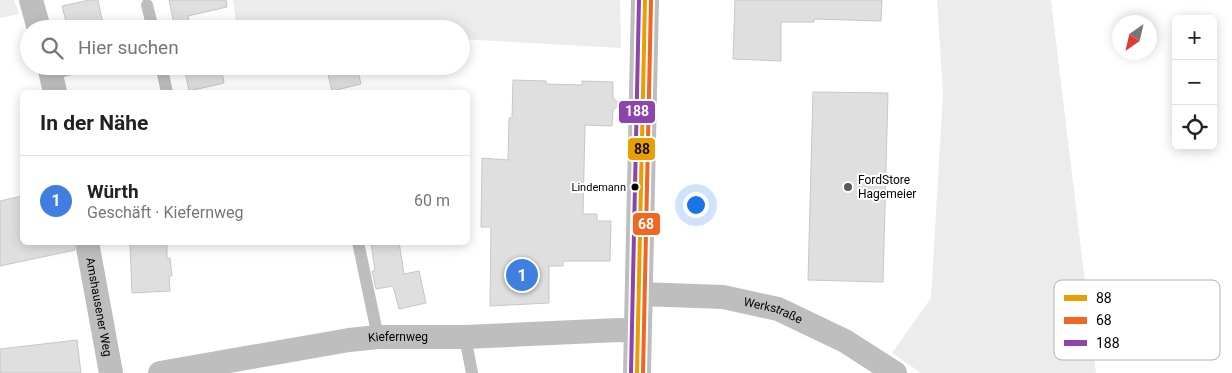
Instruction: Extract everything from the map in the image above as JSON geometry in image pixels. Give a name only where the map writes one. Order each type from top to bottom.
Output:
[{"type":"street","points":[[31,0],[37,20]]},
{"type":"street","points":[[638,373],[645,0]]},
{"type":"street","name":"Amshausener Weg","points":[[88,245],[111,373]]},
{"type":"street","name":"Werkstraße","points":[[639,294],[723,297],[778,309],[845,341],[895,373]]},
{"type":"street","name":"Kiefernweg","points":[[160,373],[349,340],[619,330],[638,331]]},
{"type":"lane","points":[[148,5],[150,20]]},
{"type":"lane","points":[[163,75],[167,90]]},
{"type":"lane","points":[[359,245],[378,338]]},
{"type":"lane","points":[[465,337],[472,373]]},
{"type":"shaded area","points":[[0,0],[14,0],[19,14],[0,18]]},
{"type":"shaded area","points":[[233,0],[620,0],[621,48],[470,40],[470,20],[236,20]]},
{"type":"shaded area","points":[[937,0],[1051,0],[1085,280],[1054,280],[1054,360],[1094,360],[1096,373],[921,373],[892,353],[931,298],[943,93]]},
{"type":"building","points":[[98,0],[102,20],[66,20],[62,6]]},
{"type":"building","points":[[169,0],[226,0],[227,7],[188,16],[189,20],[173,20]]},
{"type":"building","points":[[735,0],[882,0],[881,21],[814,19],[814,22],[781,22],[781,61],[733,59]]},
{"type":"building","points":[[186,75],[223,75],[224,83],[189,90]]},
{"type":"building","points":[[328,75],[359,75],[361,84],[332,90]]},
{"type":"building","points":[[513,80],[546,81],[546,84],[582,85],[582,81],[613,82],[613,98],[620,104],[613,110],[612,126],[585,125],[583,214],[597,214],[597,221],[611,221],[610,261],[563,261],[563,266],[549,266],[549,303],[490,306],[491,227],[481,227],[482,158],[508,160],[509,118],[512,118]]},
{"type":"building","name":"FordStore Hagemeier","points":[[813,92],[888,93],[883,282],[808,280]]},
{"type":"building","points":[[20,196],[20,245],[74,245],[75,250],[0,266],[0,201]]},
{"type":"building","points":[[130,245],[167,245],[167,258],[170,258],[172,276],[169,276],[170,291],[132,293]]},
{"type":"building","points":[[371,245],[399,245],[404,274],[419,271],[426,303],[399,309],[393,286],[376,289],[372,271],[375,271]]},
{"type":"building","points":[[77,340],[81,373],[0,373],[0,349]]},
{"type":"transit line","name":"188","points":[[631,373],[639,0]]},
{"type":"transit line","name":"88","points":[[637,373],[645,0]]},
{"type":"transit line","name":"68","points":[[643,373],[651,0]]},
{"type":"place","name":"Lindemann","points":[[635,187]]},
{"type":"place","name":"FordStore Hagemeier","points":[[848,187]]},
{"type":"place","name":"Würth","points":[[522,275]]}]
